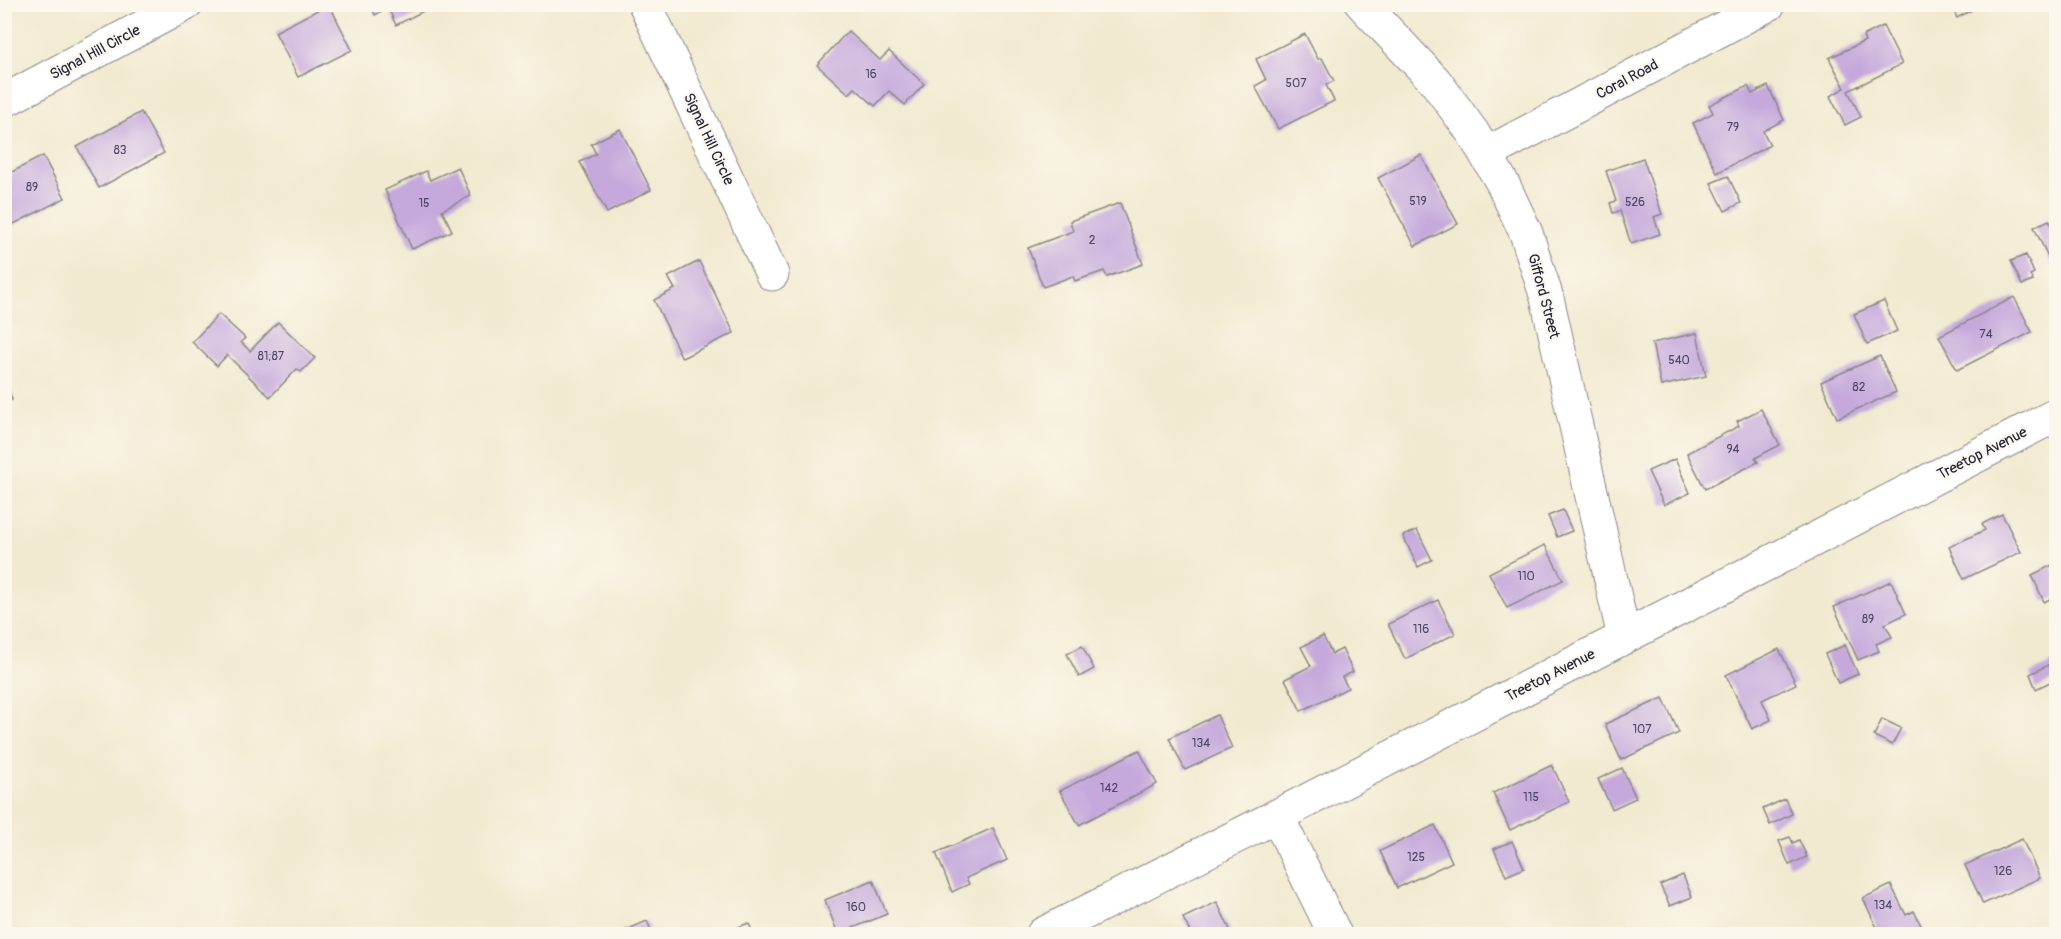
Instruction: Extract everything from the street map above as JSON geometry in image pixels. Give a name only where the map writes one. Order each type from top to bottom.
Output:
[{"type":"street","name":"Signal Hill Circle","points":[[4,101],[186,4]]},
{"type":"street","name":"Signal Hill Circle","points":[[645,4],[772,273]]},
{"type":"street","name":"Gifford Street","points":[[1362,4],[1435,81],[1486,153],[1526,233],[1547,298],[1624,637]]},
{"type":"street","name":"Coral Road","points":[[1486,153],[1769,4]]},
{"type":"street","name":"Treetop Avenue","points":[[1043,934],[2056,415]]},
{"type":"street","points":[[1277,816],[1335,934]]},
{"type":"building","points":[[329,4],[352,50],[298,77],[275,32]]},
{"type":"building","points":[[370,4],[437,4],[396,25],[388,8],[375,15]]},
{"type":"building","points":[[1950,4],[1983,4],[1957,18]]},
{"type":"building","points":[[1883,26],[1902,64],[1848,91],[1861,117],[1845,125],[1830,96],[1845,88],[1829,58],[1865,41],[1863,36]]},
{"type":"building","points":[[848,31],[880,60],[889,51],[924,84],[905,105],[889,91],[875,106],[855,88],[849,94],[817,65]]},
{"type":"building","points":[[1305,34],[1318,59],[1322,58],[1334,81],[1326,85],[1334,101],[1278,129],[1255,86],[1266,80],[1256,59]]},
{"type":"building","points":[[1748,86],[1752,94],[1768,86],[1784,120],[1763,131],[1770,145],[1717,173],[1693,123],[1713,113],[1709,105]]},
{"type":"building","points":[[141,112],[164,153],[99,188],[77,147]]},
{"type":"building","points":[[620,129],[651,190],[607,213],[580,162],[596,154],[591,144]]},
{"type":"building","points":[[1421,155],[1458,224],[1415,246],[1378,178]]},
{"type":"building","points":[[43,156],[65,198],[8,227],[4,219],[4,176]]},
{"type":"building","points":[[1643,158],[1662,214],[1654,217],[1660,234],[1631,244],[1620,211],[1613,213],[1610,203],[1616,201],[1606,171]]},
{"type":"building","points":[[458,167],[471,196],[442,210],[452,231],[412,249],[385,190],[426,171],[430,180]]},
{"type":"building","points":[[1728,176],[1741,203],[1725,211],[1711,183]]},
{"type":"building","points":[[1120,203],[1143,264],[1107,277],[1104,271],[1075,281],[1073,276],[1043,287],[1028,248],[1073,231],[1070,221]]},
{"type":"building","points":[[2049,220],[2053,230],[2056,228],[2056,274],[2034,227]]},
{"type":"building","points":[[2026,255],[2034,273],[2030,275],[2033,281],[2022,285],[2011,261]]},
{"type":"building","points":[[699,261],[734,333],[682,358],[654,300],[675,289],[668,277]]},
{"type":"building","points":[[2014,297],[2032,332],[1957,370],[1939,336]]},
{"type":"building","points":[[1884,301],[1897,331],[1867,344],[1854,314]]},
{"type":"building","points":[[219,314],[245,338],[241,342],[250,351],[278,322],[315,358],[301,372],[297,369],[270,397],[227,355],[217,366],[192,342]]},
{"type":"building","points":[[1697,333],[1706,376],[1661,386],[1652,343]]},
{"type":"building","points":[[1880,356],[1896,392],[1837,418],[1821,382]]},
{"type":"building","points":[[4,371],[12,400],[4,402]]},
{"type":"building","points":[[1761,409],[1780,445],[1755,458],[1758,462],[1705,489],[1687,453],[1739,426],[1737,421]]},
{"type":"building","points":[[1675,459],[1690,493],[1664,505],[1648,471]]},
{"type":"building","points":[[1563,510],[1572,531],[1557,537],[1548,516]]},
{"type":"building","points":[[2002,514],[2021,552],[1964,579],[1949,547],[1985,530],[1982,524]]},
{"type":"building","points":[[1417,530],[1432,560],[1418,567],[1403,536]]},
{"type":"building","points":[[1545,545],[1563,580],[1507,608],[1489,573]]},
{"type":"building","points":[[2052,565],[2056,575],[2056,596],[2044,602],[2032,575]]},
{"type":"building","points":[[1891,581],[1906,614],[1885,624],[1892,637],[1876,644],[1879,651],[1858,660],[1834,607]]},
{"type":"building","points":[[1438,600],[1455,634],[1405,659],[1388,624]]},
{"type":"building","points":[[1323,636],[1332,654],[1342,649],[1353,672],[1342,677],[1348,688],[1301,711],[1285,679],[1311,666],[1301,647]]},
{"type":"building","points":[[1845,645],[1858,674],[1838,683],[1825,654]]},
{"type":"building","points":[[1082,646],[1094,669],[1079,677],[1067,654]]},
{"type":"building","points":[[1779,649],[1796,684],[1762,700],[1771,720],[1752,729],[1726,675]]},
{"type":"building","points":[[2056,661],[2056,679],[2036,689],[2030,674]]},
{"type":"building","points":[[1663,698],[1679,733],[1621,760],[1605,724]]},
{"type":"building","points":[[1217,715],[1232,748],[1185,770],[1169,738]]},
{"type":"building","points":[[1882,719],[1901,728],[1892,745],[1874,736]]},
{"type":"building","points":[[1139,750],[1157,784],[1079,825],[1060,791]]},
{"type":"building","points":[[1552,765],[1569,802],[1510,830],[1493,793]]},
{"type":"building","points":[[1622,768],[1636,798],[1612,809],[1598,779]]},
{"type":"building","points":[[1785,799],[1792,814],[1770,825],[1763,809]]},
{"type":"building","points":[[1435,825],[1452,862],[1397,888],[1380,851]]},
{"type":"building","points":[[993,828],[1007,860],[966,878],[969,884],[952,892],[936,853]]},
{"type":"building","points":[[1790,837],[1793,843],[1799,840],[1807,857],[1789,865],[1779,841]]},
{"type":"building","points":[[2022,839],[2040,878],[1983,904],[1965,865]]},
{"type":"building","points":[[1512,841],[1524,868],[1506,876],[1494,849]]},
{"type":"building","points":[[1683,875],[1692,897],[1670,906],[1660,885]]},
{"type":"building","points":[[873,880],[887,914],[838,934],[825,900]]},
{"type":"building","points":[[1891,885],[1906,915],[1914,911],[1925,934],[1862,934],[1877,928],[1863,898]]},
{"type":"building","points":[[1217,902],[1232,934],[1191,934],[1183,918]]},
{"type":"building","points":[[647,921],[653,934],[617,934]]},
{"type":"building","points":[[749,923],[753,934],[719,934]]}]
